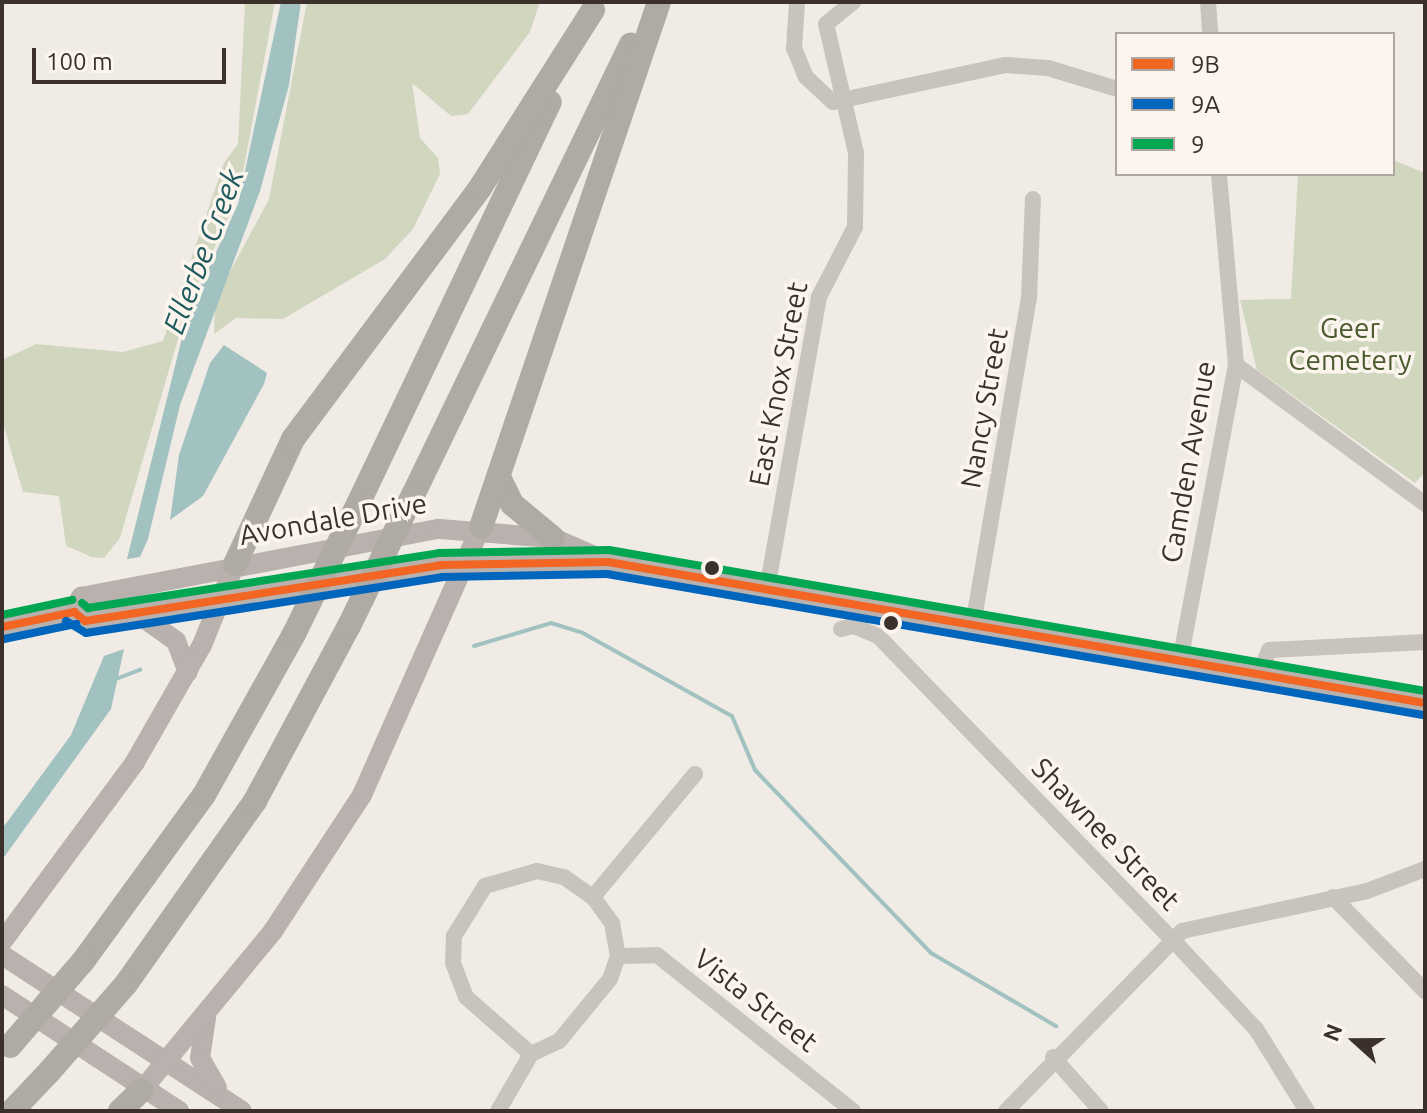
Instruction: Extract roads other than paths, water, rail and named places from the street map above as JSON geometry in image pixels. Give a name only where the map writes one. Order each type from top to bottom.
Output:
[{"type":"highway","points":[[12,1111],[126,984],[255,801],[349,626],[652,2]]},
{"type":"highway","points":[[481,527],[659,2]]},
{"type":"highway","points":[[6,1050],[84,960],[204,795],[294,634],[595,6]]},
{"type":"highway","points":[[235,564],[293,439],[480,188],[595,6]]},
{"type":"highway","points":[[499,477],[512,504],[553,538]]},
{"type":"highway","points":[[120,1111],[142,1090]]},
{"type":"main road","name":"Avondale Drive","points":[[74,612],[81,597],[235,564],[481,527],[553,538],[608,562]]},
{"type":"main road","points":[[142,1090],[273,931],[362,795],[469,565],[481,527]]},
{"type":"main road","name":"Avondale Drive","points":[[74,612],[85,621],[469,565],[608,562],[1425,703]]},
{"type":"main road","points":[[2,942],[112,797],[188,672],[235,564]]},
{"type":"main road","name":"Avondale Drive","points":[[2,627],[74,612]]},
{"type":"main road","points":[[138,614],[176,641],[188,672]]},
{"type":"main road","points":[[2,955],[242,1111]]},
{"type":"main road","points":[[2,995],[142,1090],[179,1111]]},
{"type":"main road","points":[[208,1012],[200,1058],[223,1098]]},
{"type":"street","points":[[797,2],[790,32],[806,77],[841,103],[1006,65],[1048,68],[1115,88]]},
{"type":"street","name":"East Knox Street","points":[[767,589],[819,297],[855,227],[856,153],[841,103],[826,24],[853,2]]},
{"type":"street","points":[[1208,2],[1210,32]]},
{"type":"street","name":"Camden Avenue","points":[[1180,661],[1236,365],[1219,176]]},
{"type":"street","name":"Nancy Street","points":[[973,625],[1029,298],[1033,199]]},
{"type":"street","points":[[1236,365],[1424,501]]},
{"type":"street","name":"Shawnee Street","points":[[841,629],[878,636],[1171,938],[1256,1029],[1307,1111]]},
{"type":"street","points":[[1259,674],[1269,650],[1425,642]]},
{"type":"street","points":[[593,897],[695,774]]},
{"type":"street","points":[[1006,1111],[1053,1057],[1171,938],[1333,897],[1425,869]]},
{"type":"street","points":[[498,1111],[531,1054],[559,1041],[610,979],[618,956],[612,923],[593,897],[547,872],[506,876],[471,899],[456,926],[453,963],[466,997],[531,1054]]},
{"type":"street","points":[[1333,897],[1425,991]]},
{"type":"street","name":"Vista Street","points":[[618,956],[657,955],[853,1111]]},
{"type":"street","points":[[1053,1057],[1101,1111]]},
{"type":"water","points":[[281,2],[301,2],[289,85],[260,191],[180,405],[148,539],[140,557],[127,559],[188,314],[238,204]]},
{"type":"water","points":[[224,345],[267,373],[264,384],[203,496],[170,520],[179,455],[210,363]]},
{"type":"water","points":[[124,649],[111,709],[2,860],[2,829],[71,735],[104,656]]},
{"type":"waterway","points":[[474,646],[551,623],[581,632],[732,716],[755,770],[931,953],[1056,1026]]},
{"type":"waterway","points":[[116,679],[140,670]]},
{"type":"water label","name":"Ellerbe Creek","points":[[203,251]]},
{"type":"park label","name":"Geer Cemetery","points":[[1350,344]]}]
